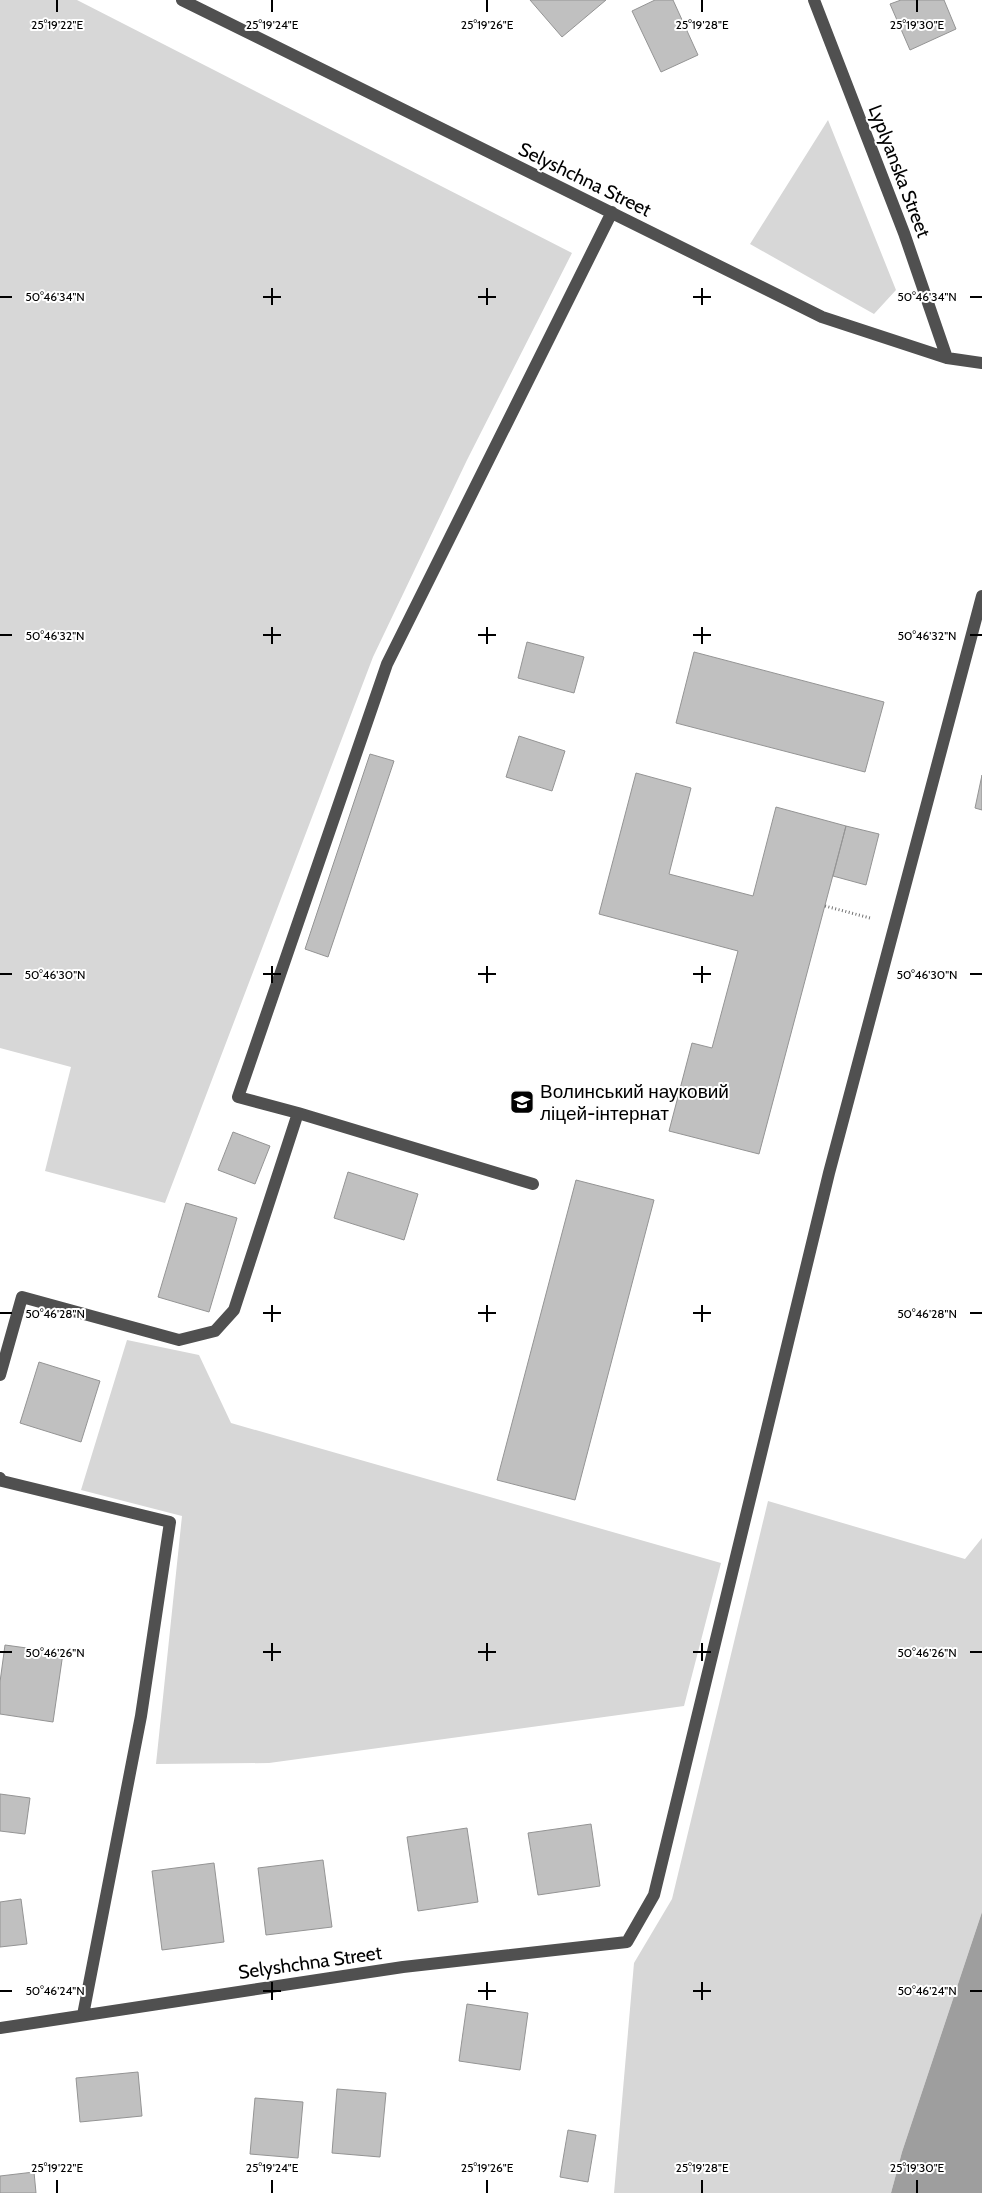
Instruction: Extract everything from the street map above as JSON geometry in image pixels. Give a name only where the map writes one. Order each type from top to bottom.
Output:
[{"type":"street","name":"Selyshchna Street","points":[[182,0],[822,317],[947,358],[982,363]]},
{"type":"street","name":"Lyplyanska Street","points":[[814,0],[904,233],[947,358]]},
{"type":"street","points":[[534,1184],[238,1097],[387,664],[612,212]]},
{"type":"street","points":[[895,924],[982,596]]},
{"type":"street","name":"Selyshchna Street","points":[[0,2028],[403,1968],[628,1942],[654,1896],[829,1173],[895,924]]},
{"type":"street","points":[[0,1375],[22,1297],[179,1340],[215,1331],[234,1310],[298,1114]]},
{"type":"street","points":[[0,1478],[2,1481],[170,1522],[141,1716],[83,2015]]},
{"type":"path","points":[[825,906],[895,924]]},
{"type":"shaded area","points":[[0,0],[77,0],[572,253],[467,460],[373,657],[165,1203],[45,1171],[71,1067],[0,1048]]},
{"type":"shaded area","points":[[828,120],[896,290],[874,314],[750,244]]},
{"type":"shaded area","points":[[127,1340],[199,1355],[231,1423],[721,1563],[684,1706],[269,1763],[156,1764],[182,1516],[81,1490]]},
{"type":"shaded area","points":[[768,1501],[965,1559],[982,1538],[982,1912],[902,2152],[891,2193],[614,2193],[634,1963],[672,1899]]},
{"type":"shaded area","points":[[982,1912],[982,2193],[891,2193],[902,2152]]},
{"type":"building","points":[[530,0],[606,0],[562,37]]},
{"type":"building","points":[[655,0],[673,0],[698,55],[661,72],[632,11]]},
{"type":"building","points":[[901,0],[944,0],[956,29],[910,50],[890,4]]},
{"type":"building","points":[[527,642],[584,657],[574,693],[518,678]]},
{"type":"building","points":[[694,652],[884,702],[865,772],[676,723]]},
{"type":"building","points":[[519,736],[565,751],[552,791],[506,777]]},
{"type":"building","points":[[370,754],[394,761],[328,957],[305,949]]},
{"type":"building","points":[[636,773],[691,788],[669,874],[753,896],[776,807],[846,826],[759,1154],[669,1131],[692,1043],[712,1048],[738,951],[599,914]]},
{"type":"building","points":[[982,775],[982,810],[975,808]]},
{"type":"building","points":[[846,826],[879,834],[866,885],[833,876]]},
{"type":"building","points":[[233,1132],[270,1146],[255,1184],[218,1170]]},
{"type":"building","points":[[348,1172],[418,1194],[404,1240],[334,1218]]},
{"type":"building","points":[[576,1180],[654,1200],[575,1500],[497,1480]]},
{"type":"building","points":[[186,1203],[237,1218],[209,1312],[158,1297]]},
{"type":"building","points":[[39,1362],[100,1381],[81,1442],[20,1423]]},
{"type":"building","points":[[5,1645],[63,1653],[53,1722],[0,1714],[0,1682]]},
{"type":"building","points":[[0,1794],[30,1798],[25,1834],[0,1831]]},
{"type":"building","points":[[591,1824],[600,1886],[538,1895],[528,1833]]},
{"type":"building","points":[[467,1828],[478,1902],[418,1911],[407,1837]]},
{"type":"building","points":[[323,1860],[332,1927],[266,1935],[258,1868]]},
{"type":"building","points":[[214,1863],[224,1942],[162,1950],[152,1871]]},
{"type":"building","points":[[21,1899],[27,1944],[0,1947],[0,1902]]},
{"type":"building","points":[[467,2004],[528,2013],[520,2070],[459,2061]]},
{"type":"building","points":[[138,2072],[142,2116],[80,2122],[76,2078]]},
{"type":"building","points":[[337,2089],[386,2093],[380,2157],[332,2153]]},
{"type":"building","points":[[255,2098],[303,2102],[298,2158],[250,2154]]},
{"type":"building","points":[[568,2130],[596,2135],[588,2182],[560,2177]]},
{"type":"building","points":[[34,2172],[36,2193],[0,2193],[0,2176]]},
{"type":"place","name":"Волинський науковий ліцей-інтернат","points":[[522,1102]]}]
